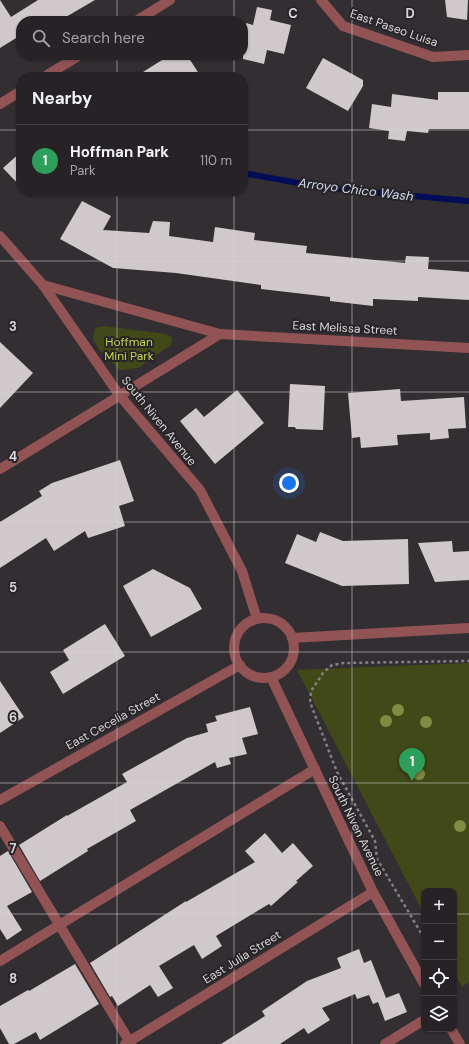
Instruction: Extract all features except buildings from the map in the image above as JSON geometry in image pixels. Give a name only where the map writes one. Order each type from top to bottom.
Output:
[{"type":"street","points":[[144,16],[170,0]]},
{"type":"street","name":"East Paseo Luisa","points":[[321,0],[343,26],[433,57],[469,55]]},
{"type":"street","points":[[52,72],[72,60]]},
{"type":"street","points":[[0,104],[16,94]]},
{"type":"street","name":"South Niven Avenue","points":[[0,236],[43,285],[120,396],[200,490],[242,571],[257,619]]},
{"type":"street","name":"East Melissa Street","points":[[43,285],[220,334],[469,348]]},
{"type":"street","points":[[0,469],[220,334]]},
{"type":"street","points":[[270,618],[279,622],[286,628],[292,638],[294,645],[290,663],[276,676],[267,678],[253,676],[249,674],[236,660],[234,651],[236,638],[243,626],[251,620],[270,618]]},
{"type":"street","points":[[292,638],[469,628]]},
{"type":"street","name":"East Cecelia Street","points":[[0,800],[240,665]]},
{"type":"street","name":"South Niven Avenue","points":[[271,677],[373,892],[421,979]]},
{"type":"street","points":[[0,961],[315,769]]},
{"type":"street","points":[[0,826],[129,1043]]},
{"type":"street","name":"East Julia Street","points":[[129,1043],[373,892]]},
{"type":"street","points":[[385,1044],[421,1022]]},
{"type":"street","points":[[453,1032],[460,1044]]},
{"type":"path","points":[[421,933],[377,859],[375,841],[337,772],[310,702],[311,691],[323,673],[332,665],[344,663],[469,661]]},
{"type":"green space","name":"Hoffman Mini Park","points":[[104,326],[166,334],[172,338],[171,345],[138,368],[119,370],[98,348],[93,339],[95,328]]},
{"type":"green space","points":[[469,663],[469,982],[462,987],[457,978],[457,888],[421,888],[421,908],[297,670]]},
{"type":"waterway","name":"Arroyo Chico Wash","points":[[248,174],[326,188],[469,201]]},
{"type":"place","name":"Hoffman Park","points":[[412,781]]}]
